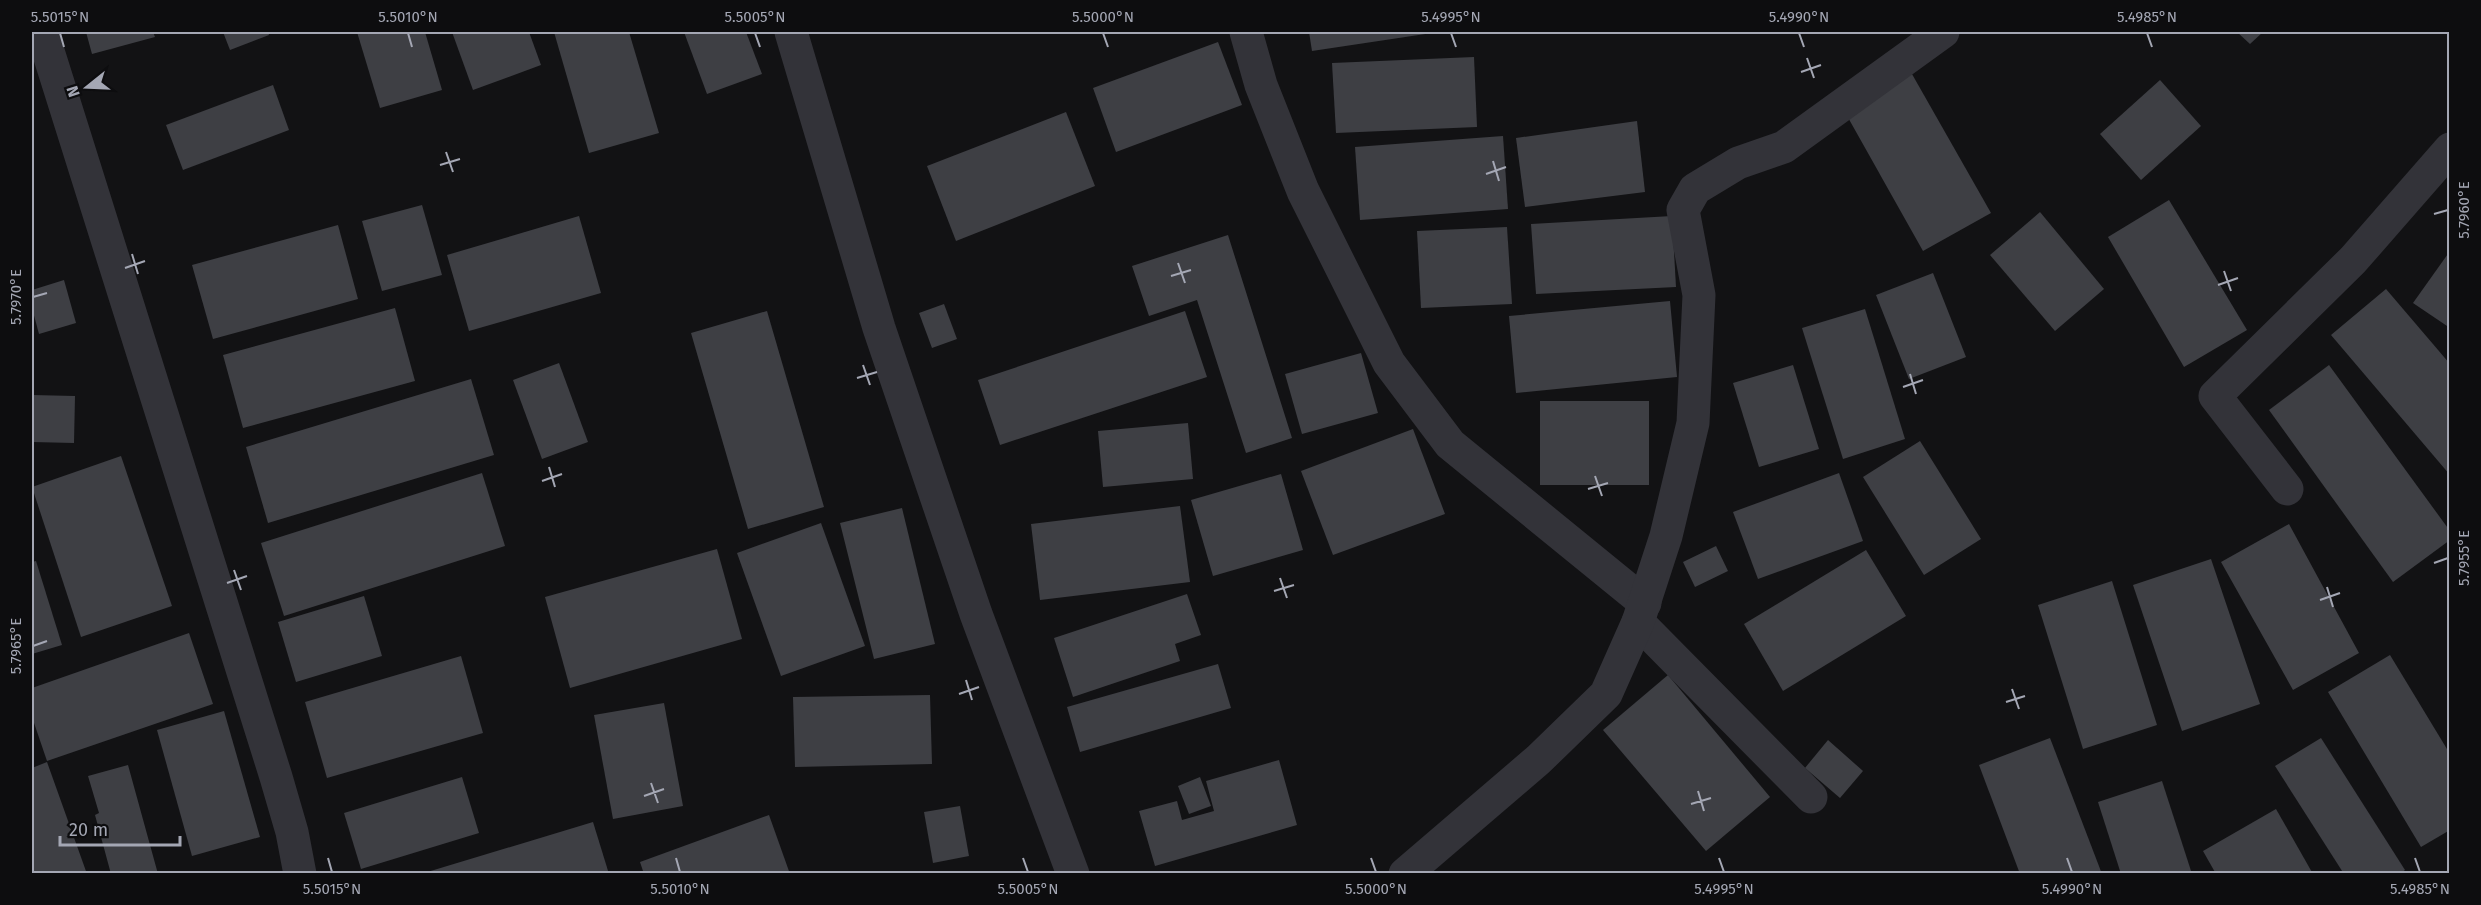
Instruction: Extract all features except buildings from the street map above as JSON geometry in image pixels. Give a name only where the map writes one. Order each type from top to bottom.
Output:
[{"type":"street","points":[[42,32],[273,765],[292,832],[300,873]]},
{"type":"street","points":[[791,32],[879,328],[976,614],[1073,873]]},
{"type":"street","points":[[1246,32],[1262,85],[1304,191],[1389,363],[1450,444],[1642,612],[1811,798]]},
{"type":"street","points":[[1405,873],[1538,760],[1605,694],[1642,612],[1666,536],[1693,423],[1699,295],[1683,210],[1695,189],[1738,163],[1784,147],[1943,32]]},
{"type":"street","points":[[2287,489],[2215,396],[2353,260],[2450,149]]}]
